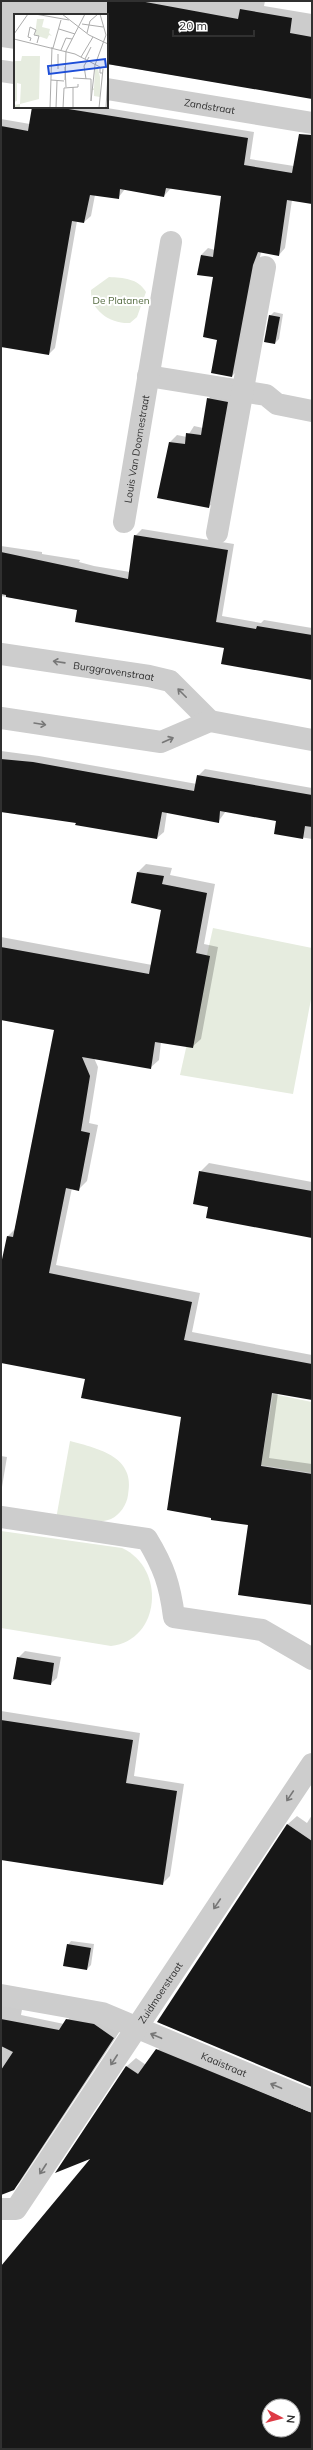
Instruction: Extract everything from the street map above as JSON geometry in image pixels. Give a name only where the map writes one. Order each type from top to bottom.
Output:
[{"type":"street","points":[[1,71],[14,73]]},
{"type":"street","name":"Zandstraat","points":[[108,89],[312,122]]},
{"type":"street","name":"Louis Van Doornestraat","points":[[124,522],[171,242]]},
{"type":"street","points":[[217,533],[264,267]]},
{"type":"street","points":[[148,376],[266,395],[277,404],[312,411]]},
{"type":"street","name":"Burggravenstraat","points":[[1,654],[170,681],[210,721]]},
{"type":"street","points":[[1,718],[161,742],[210,721],[312,740]]},
{"type":"street","points":[[1,1517],[147,1539],[158,1558],[170,1588],[174,1617],[262,1630],[312,1659]]},
{"type":"street","name":"Zuidmoerstraat","points":[[1,2209],[16,2209],[135,2027],[312,1764]]},
{"type":"street","name":"Kaaistraat","points":[[1,1995],[102,2013],[312,2101]]},
{"type":"green space","name":"De Platanen","points":[[109,277],[125,278],[134,281],[143,287],[146,292],[137,317],[130,323],[123,323],[109,319],[98,310],[94,304],[91,290]]},
{"type":"green space","points":[[213,928],[312,948],[312,994],[293,1094],[180,1075]]},
{"type":"green space","points":[[273,1394],[312,1402],[312,1473],[261,1465]]},
{"type":"green space","points":[[70,1441],[93,1447],[104,1452],[121,1463],[127,1472],[129,1482],[125,1505],[120,1512],[111,1519],[92,1522],[56,1519]]},
{"type":"green space","points":[[1,1531],[122,1548],[136,1558],[146,1571],[151,1586],[152,1602],[148,1618],[140,1631],[128,1641],[111,1646],[1,1628]]},
{"type":"building","points":[[107,1],[140,1],[238,19],[240,9],[292,18],[290,33],[312,37],[312,99],[108,64]]},
{"type":"building","points":[[32,108],[62,108],[248,138],[244,165],[292,173],[299,134],[312,135],[312,204],[287,200],[279,256],[258,252],[253,265],[232,377],[211,373],[217,340],[203,337],[213,277],[197,275],[201,255],[213,257],[221,196],[166,188],[164,197],[120,189],[119,199],[90,195],[84,223],[72,221],[49,355],[1,347],[1,126],[28,131]]},
{"type":"building","points":[[269,315],[280,317],[275,344],[264,342]]},
{"type":"building","points":[[207,398],[228,402],[209,508],[157,498],[169,442],[185,444],[186,433],[201,435]]},
{"type":"building","points":[[134,535],[228,550],[216,622],[256,629],[257,626],[312,635],[312,680],[221,664],[224,648],[75,622],[77,610],[6,597],[6,595],[1,594],[1,552],[128,579]]},
{"type":"building","points":[[1,759],[33,762],[194,791],[197,775],[312,795],[312,827],[305,826],[303,839],[274,834],[276,821],[220,811],[219,823],[162,812],[157,839],[75,825],[76,823],[1,812]]},
{"type":"building","points":[[137,872],[164,876],[162,884],[207,893],[196,953],[210,956],[193,1048],[155,1042],[151,1069],[82,1057],[90,1076],[81,1131],[90,1133],[79,1191],[66,1188],[49,1273],[192,1302],[184,1340],[312,1364],[312,1400],[272,1393],[261,1466],[312,1474],[312,1605],[238,1595],[248,1525],[211,1520],[211,1518],[167,1510],[181,1417],[81,1398],[85,1379],[1,1363],[1,1264],[7,1236],[13,1237],[54,1030],[1,1020],[1,947],[149,974],[161,910],[131,903]]},
{"type":"building","points":[[199,1171],[312,1191],[312,1238],[206,1218],[208,1207],[193,1204]]},
{"type":"building","points":[[17,1657],[54,1663],[51,1685],[13,1679]]},
{"type":"building","points":[[1,1720],[133,1740],[126,1783],[177,1791],[163,1885],[1,1860]]},
{"type":"building","points":[[287,1824],[312,1841],[312,2087],[157,2022]]},
{"type":"building","points":[[67,1944],[91,1948],[87,1970],[63,1966]]},
{"type":"building","points":[[1,2019],[59,2030],[66,2019],[94,2024],[114,2038],[14,2190],[1,2195],[1,2070],[13,2052],[1,2046]]},
{"type":"building","points":[[156,2049],[312,2113],[312,2449],[1,2449],[1,2266],[90,2159],[55,2173],[126,2066],[138,2074]]}]
